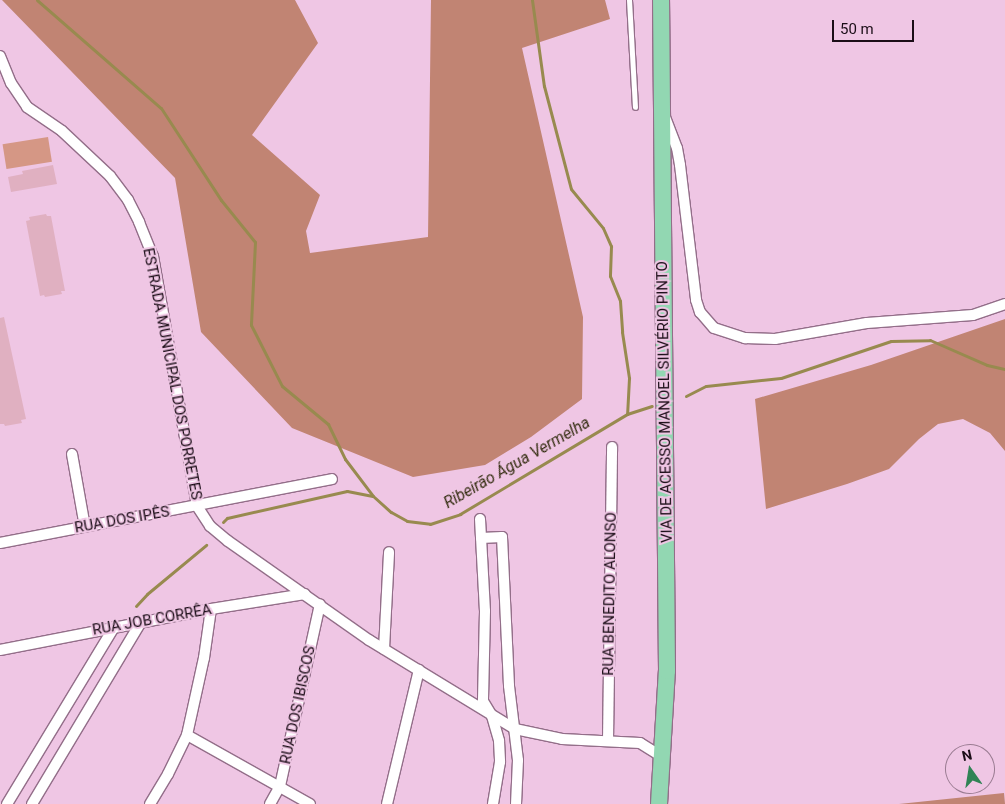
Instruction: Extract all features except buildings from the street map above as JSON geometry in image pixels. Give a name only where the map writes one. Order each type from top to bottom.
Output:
[{"type":"main road","name":"VIA DE ACESSO MANOEL SILVÉRIO PINTO","points":[[659,804],[667,661],[661,0]]},
{"type":"street","name":"ESTRADA MUNICIPAL DOS PORRETES","points":[[0,56],[11,83],[27,107],[62,131],[110,176],[128,200],[139,222],[152,256],[197,506],[210,526],[228,541],[384,649],[515,729],[562,739],[640,743],[662,757]]},
{"type":"street","points":[[662,112],[671,130],[680,165],[696,300],[700,312],[714,328],[745,338],[775,339],[867,323],[965,316],[1005,304]]},
{"type":"street","name":"RUA BENEDITO ALONSO","points":[[608,740],[612,447]]},
{"type":"street","points":[[72,454],[85,527]]},
{"type":"street","name":"RUA DOS IPÊS","points":[[0,543],[332,479]]},
{"type":"street","points":[[480,519],[485,611],[483,700],[492,716],[499,741],[500,762],[493,804]]},
{"type":"street","points":[[481,538],[502,537],[509,686],[518,760],[516,804]]},
{"type":"street","points":[[384,649],[388,552]]},
{"type":"street","name":"RUA JOB CORRÊA","points":[[0,650],[211,609],[306,594]]},
{"type":"street","name":"RUA DOS IBISCOS","points":[[270,804],[280,786],[320,604]]},
{"type":"street","points":[[150,804],[168,774],[187,734],[204,658],[211,609]]},
{"type":"street","points":[[32,804],[141,622]]},
{"type":"street","points":[[7,804],[114,627]]},
{"type":"street","points":[[387,804],[419,670]]},
{"type":"street","points":[[187,734],[310,804]]},
{"type":"lane","points":[[629,0],[636,106]]},
{"type":"shaded area","points":[[2,0],[295,0],[318,43],[252,135],[320,195],[306,231],[310,253],[428,237],[431,0],[605,0],[610,19],[522,48],[583,317],[582,399],[531,437],[485,465],[413,477],[292,428],[201,332],[175,178]]},
{"type":"shaded area","points":[[48,137],[52,162],[6,169],[3,144]]},
{"type":"shaded area","points":[[1005,319],[1005,451],[990,433],[963,419],[938,424],[919,439],[889,469],[766,509],[755,399],[871,365]]},
{"type":"shaded area","points":[[1004,793],[1005,804],[899,804],[995,794]]},
{"type":"waterway","points":[[37,0],[161,108],[221,200],[255,242],[251,325],[282,386],[328,424],[345,459],[373,496]]},
{"type":"waterway","points":[[532,0],[544,86],[571,189],[603,228],[611,246],[610,276],[620,301],[622,332],[629,378],[627,414]]},
{"type":"waterway","name":"Ribeirão Água Vermelha","points":[[686,396],[706,386],[781,378],[891,341],[930,340],[987,365],[1005,369]]},
{"type":"waterway","name":"Ribeirão Água Vermelha","points":[[223,522],[227,518],[347,491],[373,496],[391,512],[407,521],[430,524],[460,514],[627,414],[652,406]]},
{"type":"waterway","name":"Ribeirão Água Vermelha","points":[[136,606],[147,594],[206,545]]}]
